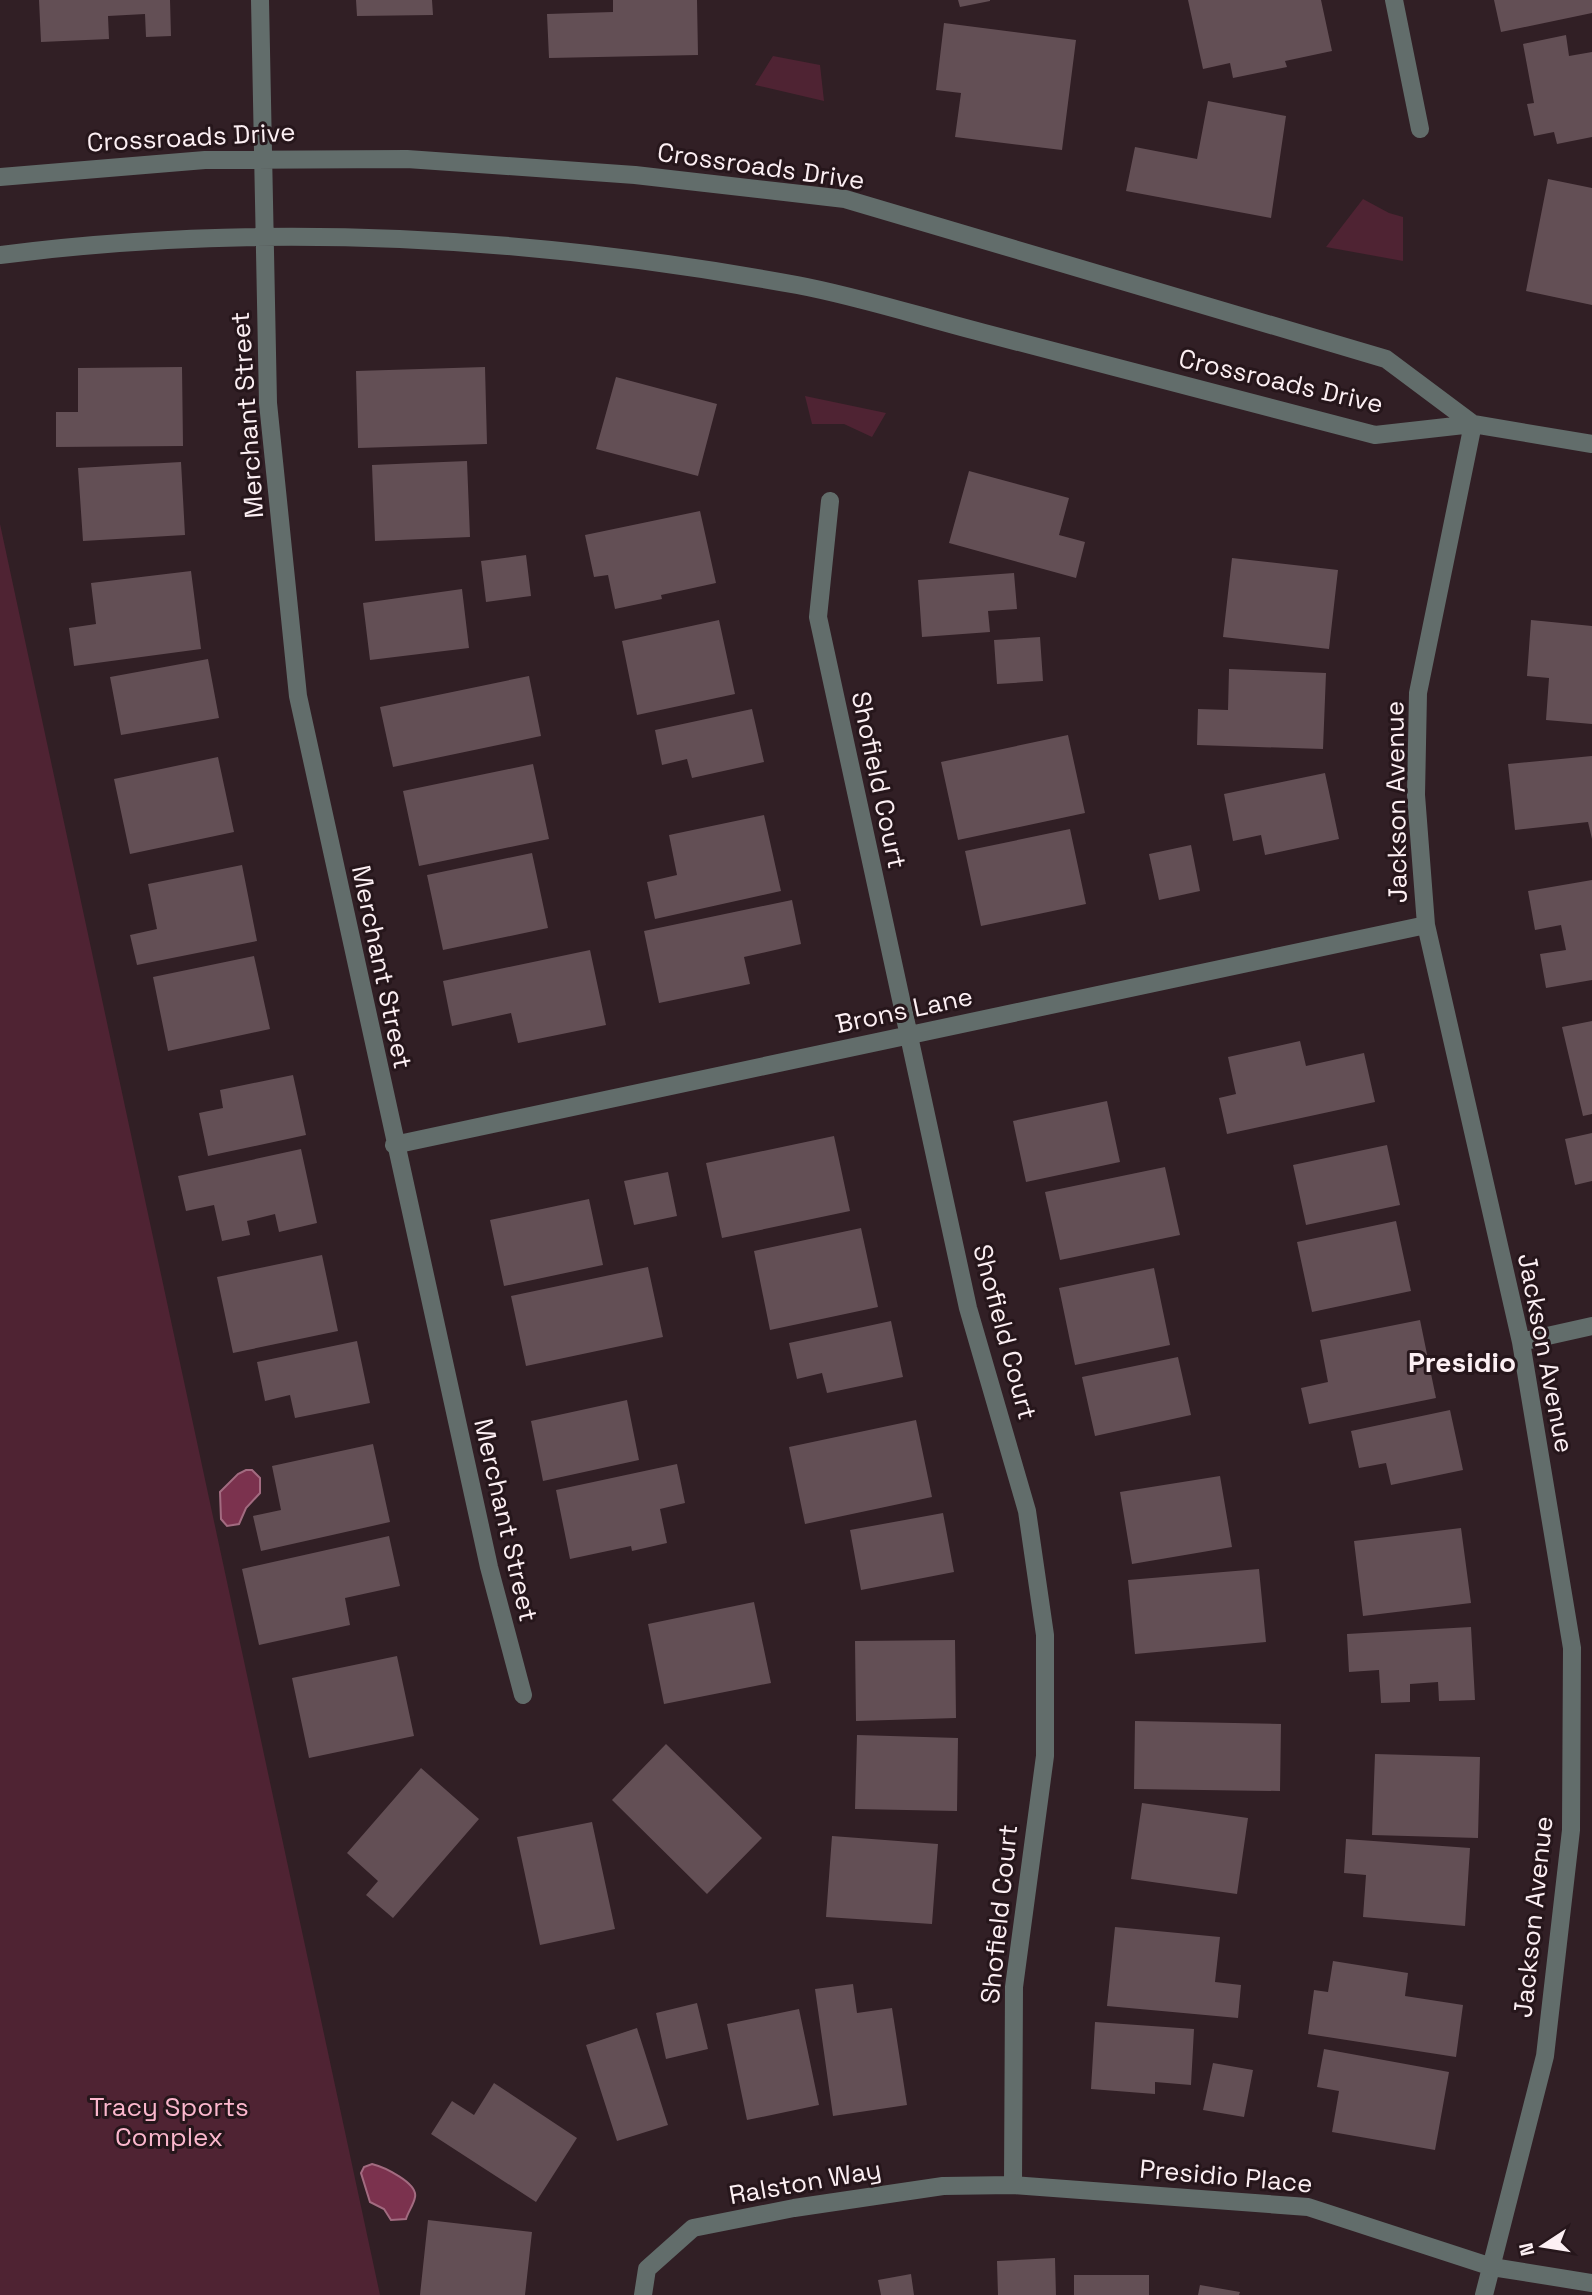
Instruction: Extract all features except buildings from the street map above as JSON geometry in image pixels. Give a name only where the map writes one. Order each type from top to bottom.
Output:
[{"type":"street","name":"Merchant Street","points":[[260,0],[268,403],[298,696],[394,1145],[489,1567],[523,1695]]},
{"type":"street","points":[[1394,0],[1420,129]]},
{"type":"street","name":"Crossroads Drive","points":[[0,177],[146,163],[263,158],[466,161],[845,199],[1386,359],[1472,424]]},
{"type":"street","name":"Crossroads Drive","points":[[0,255],[104,244],[264,239],[466,242],[602,254],[801,285],[1375,435],[1472,424],[1592,444]]},
{"type":"street","name":"Jackson Avenue","points":[[1472,424],[1418,693],[1416,795],[1426,925],[1521,1342],[1572,1648],[1571,1830],[1545,2056],[1484,2295]]},
{"type":"street","name":"Shofield Court","points":[[830,501],[817,617],[906,1036],[968,1308],[1027,1511],[1045,1635],[1045,1756],[1014,1987],[1013,2185]]},
{"type":"street","name":"Brons Lane","points":[[394,1145],[1426,925]]},
{"type":"street","points":[[1521,1342],[1592,1326]]},
{"type":"street","name":"Presidio Place","points":[[1013,2185],[1308,2207],[1492,2267],[1592,2283]]},
{"type":"street","name":"Ralston Way","points":[[643,2295],[647,2269],[693,2228],[794,2208],[943,2186],[1013,2185]]},
{"type":"green space","points":[[773,56],[820,65],[824,101],[755,85]]},
{"type":"green space","points":[[1363,199],[1403,217],[1403,261],[1326,247]]},
{"type":"green space","points":[[805,396],[886,413],[872,437],[844,424],[812,424]]},
{"type":"green space","name":"Tracy Sports Complex","points":[[0,524],[380,2295],[0,2295]]},
{"type":"shaded area","points":[[252,1470],[260,1478],[260,1493],[246,1508],[239,1524],[227,1526],[221,1519],[220,1492],[238,1474]]},
{"type":"shaded area","points":[[372,2164],[406,2181],[415,2192],[406,2219],[391,2220],[384,2209],[370,2202],[361,2173],[364,2167]]},
{"type":"district","name":"Presidio","points":[[1462,1362]]}]
